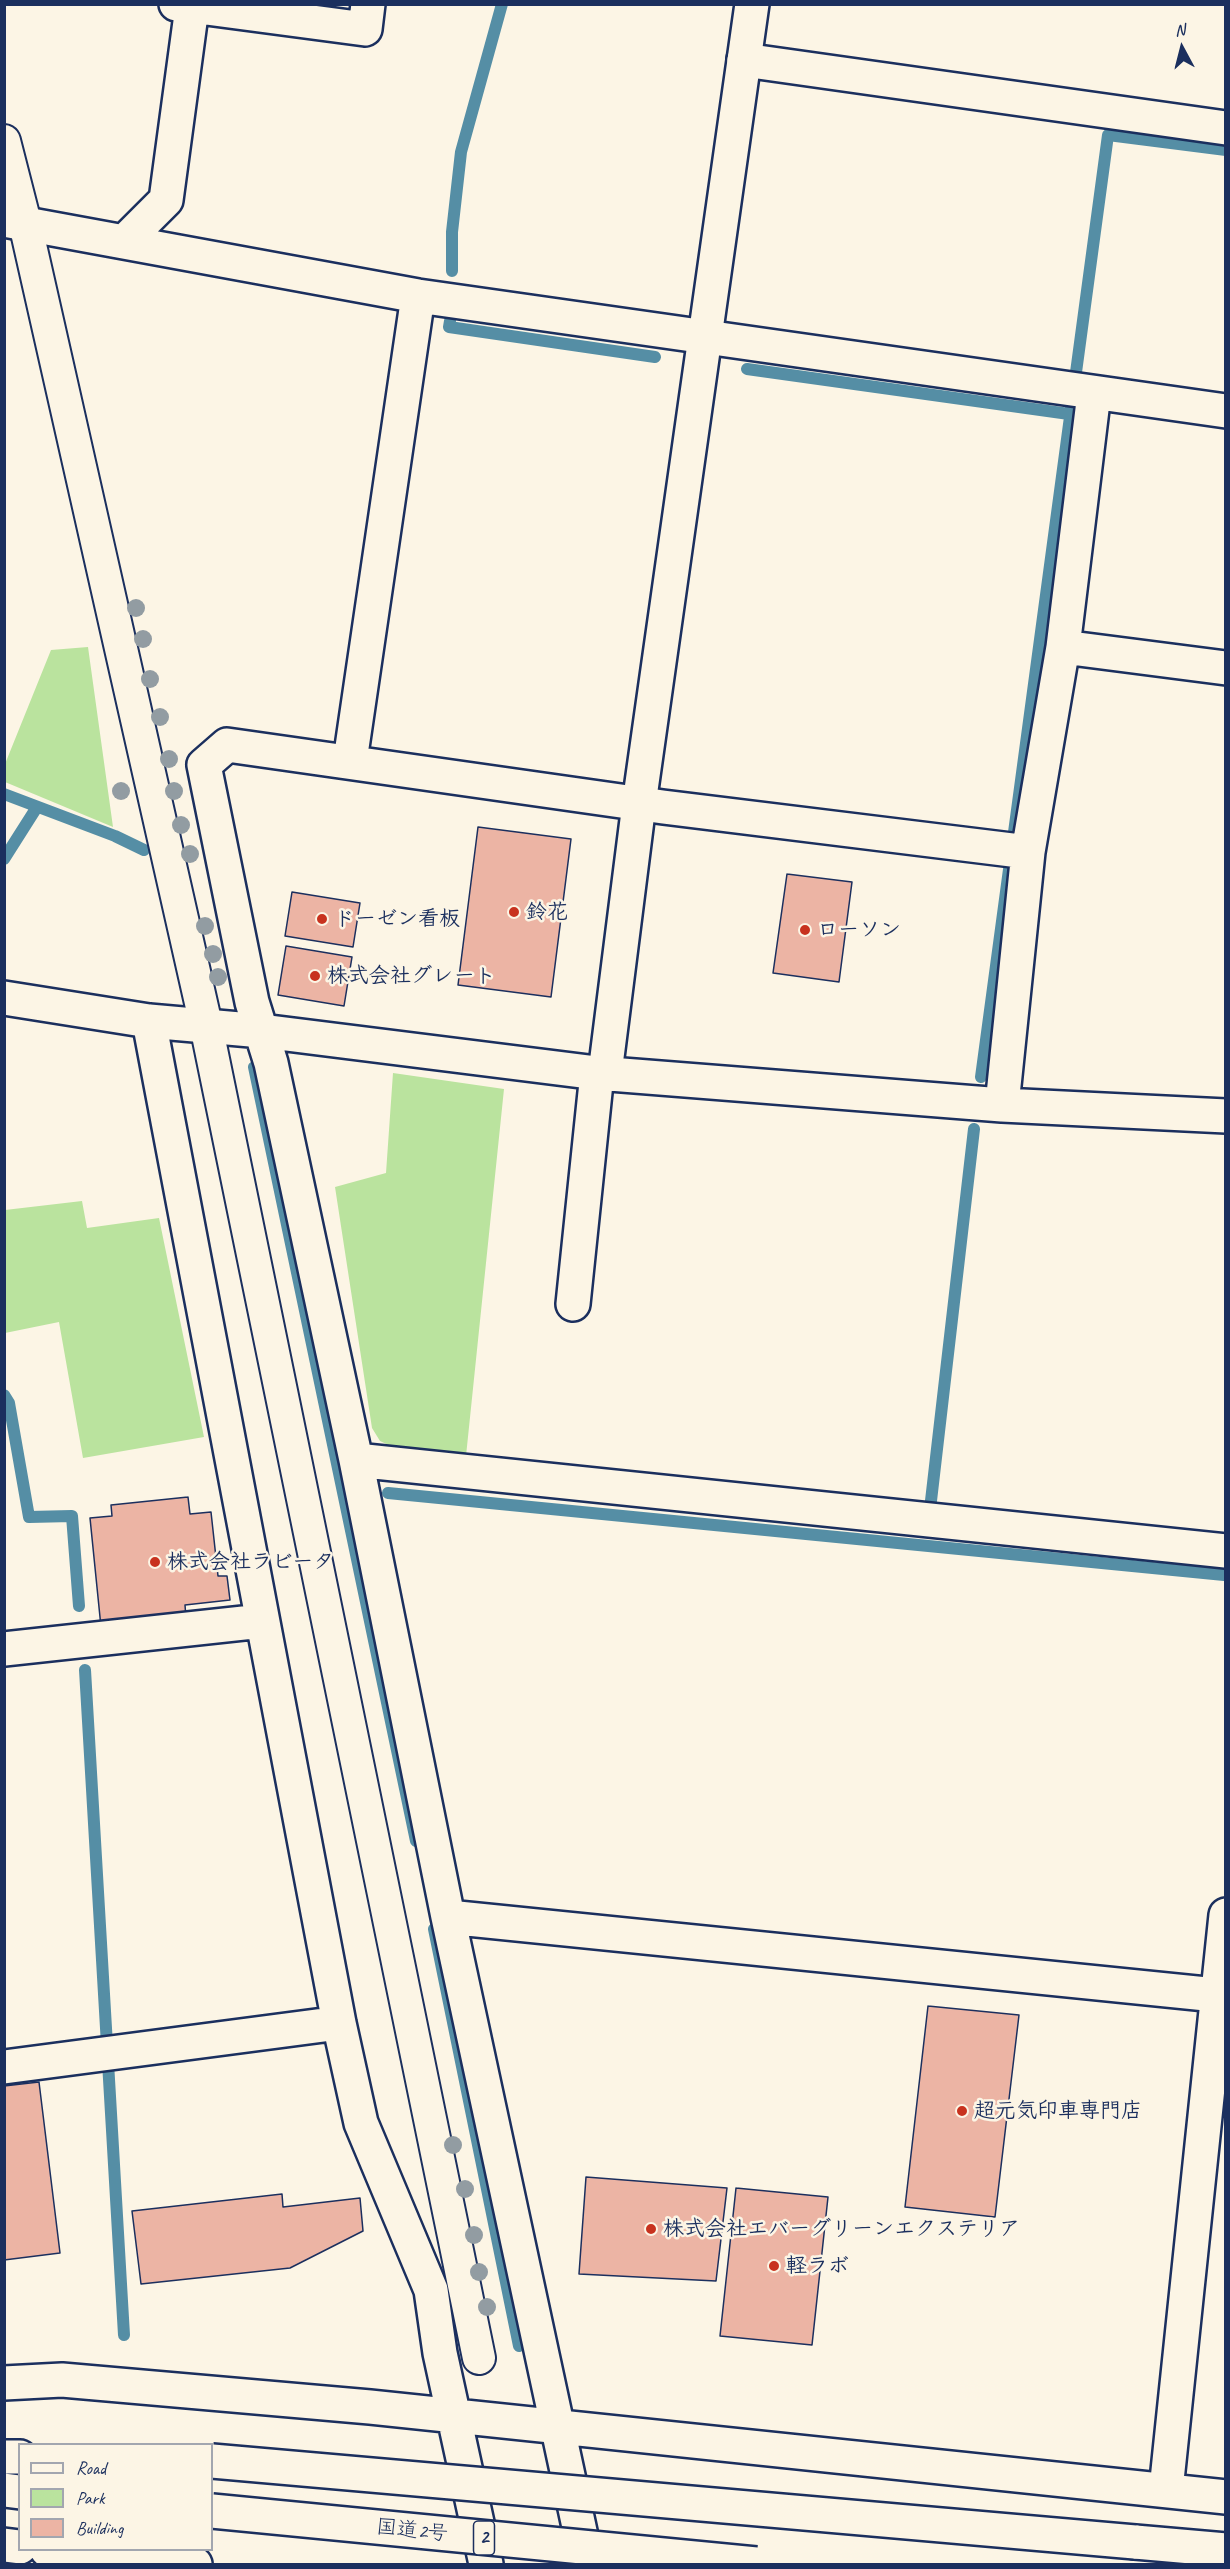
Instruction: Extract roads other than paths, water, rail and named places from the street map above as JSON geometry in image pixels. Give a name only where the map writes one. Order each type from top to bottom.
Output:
[{"type":"main road","points":[[125,241],[166,200],[184,6],[365,29],[368,4]]},
{"type":"main road","points":[[573,1304],[601,1073],[752,4]]},
{"type":"main road","points":[[744,60],[1226,128]]},
{"type":"main road","points":[[15,221],[418,296],[1226,411]]},
{"type":"main road","points":[[350,761],[418,296]]},
{"type":"main road","points":[[1002,1105],[1016,851],[1063,646],[1080,391]]},
{"type":"main road","points":[[1063,646],[1226,668]]},
{"type":"main road","points":[[587,2565],[556,2427],[546,2365],[448,1917],[356,1460],[272,1063],[252,1002],[204,765],[227,745],[639,804],[1016,851]]},
{"type":"main road","points":[[4,998],[149,1021],[262,1031],[601,1073],[1002,1105],[1226,1116]]},
{"type":"main road","points":[[149,1021],[339,2023],[361,2123],[431,2290],[440,2353],[486,2565]]},
{"type":"main road","points":[[356,1460],[1226,1551]]},
{"type":"main road","points":[[4,1649],[262,1621]]},
{"type":"main road","points":[[1166,2490],[1221,1996],[1226,1915]]},
{"type":"main road","points":[[448,1917],[1221,1996]]},
{"type":"main road","points":[[4,2067],[339,2023]]},
{"type":"main road","points":[[4,2383],[62,2380],[455,2416],[1226,2497]]},
{"type":"main road","points":[[213,2461],[1226,2550]]},
{"type":"main road","name":"国道2号","points":[[213,2511],[756,2565]]},
{"type":"main road","points":[[57,2551],[195,2565]]},
{"type":"street","points":[[4,141],[15,221],[206,1025],[479,2358]]},
{"type":"waterway","points":[[452,271],[452,232],[461,152],[502,4]]},
{"type":"waterway","points":[[981,1077],[1108,135],[1226,150]]},
{"type":"waterway","points":[[450,321],[449,327],[655,357]]},
{"type":"waterway","points":[[747,369],[1069,414]]},
{"type":"waterway","points":[[4,794],[115,836],[144,850]]},
{"type":"waterway","points":[[4,859],[37,807]]},
{"type":"waterway","points":[[254,1067],[416,1841]]},
{"type":"waterway","points":[[929,1518],[974,1129]]},
{"type":"waterway","points":[[4,1395],[9,1403],[29,1517],[72,1516],[79,1606]]},
{"type":"waterway","points":[[388,1493],[1224,1575]]},
{"type":"waterway","points":[[85,1670],[124,2335]]},
{"type":"waterway","points":[[434,1929],[519,2346]]},
{"type":"place","name":"鈴花","points":[[514,912]]},
{"type":"place","name":"ドーゼン看板","points":[[322,919]]},
{"type":"place","name":"ローソン","points":[[805,930]]},
{"type":"place","name":"株式会社グレート","points":[[315,976]]},
{"type":"place","name":"株式会社ラビータ","points":[[155,1562]]},
{"type":"place","name":"超元気印車専門店","points":[[962,2111]]},
{"type":"place","name":"株式会社エバーグリーンエクステリア","points":[[651,2229]]},
{"type":"place","name":"軽ラボ","points":[[774,2266]]}]
